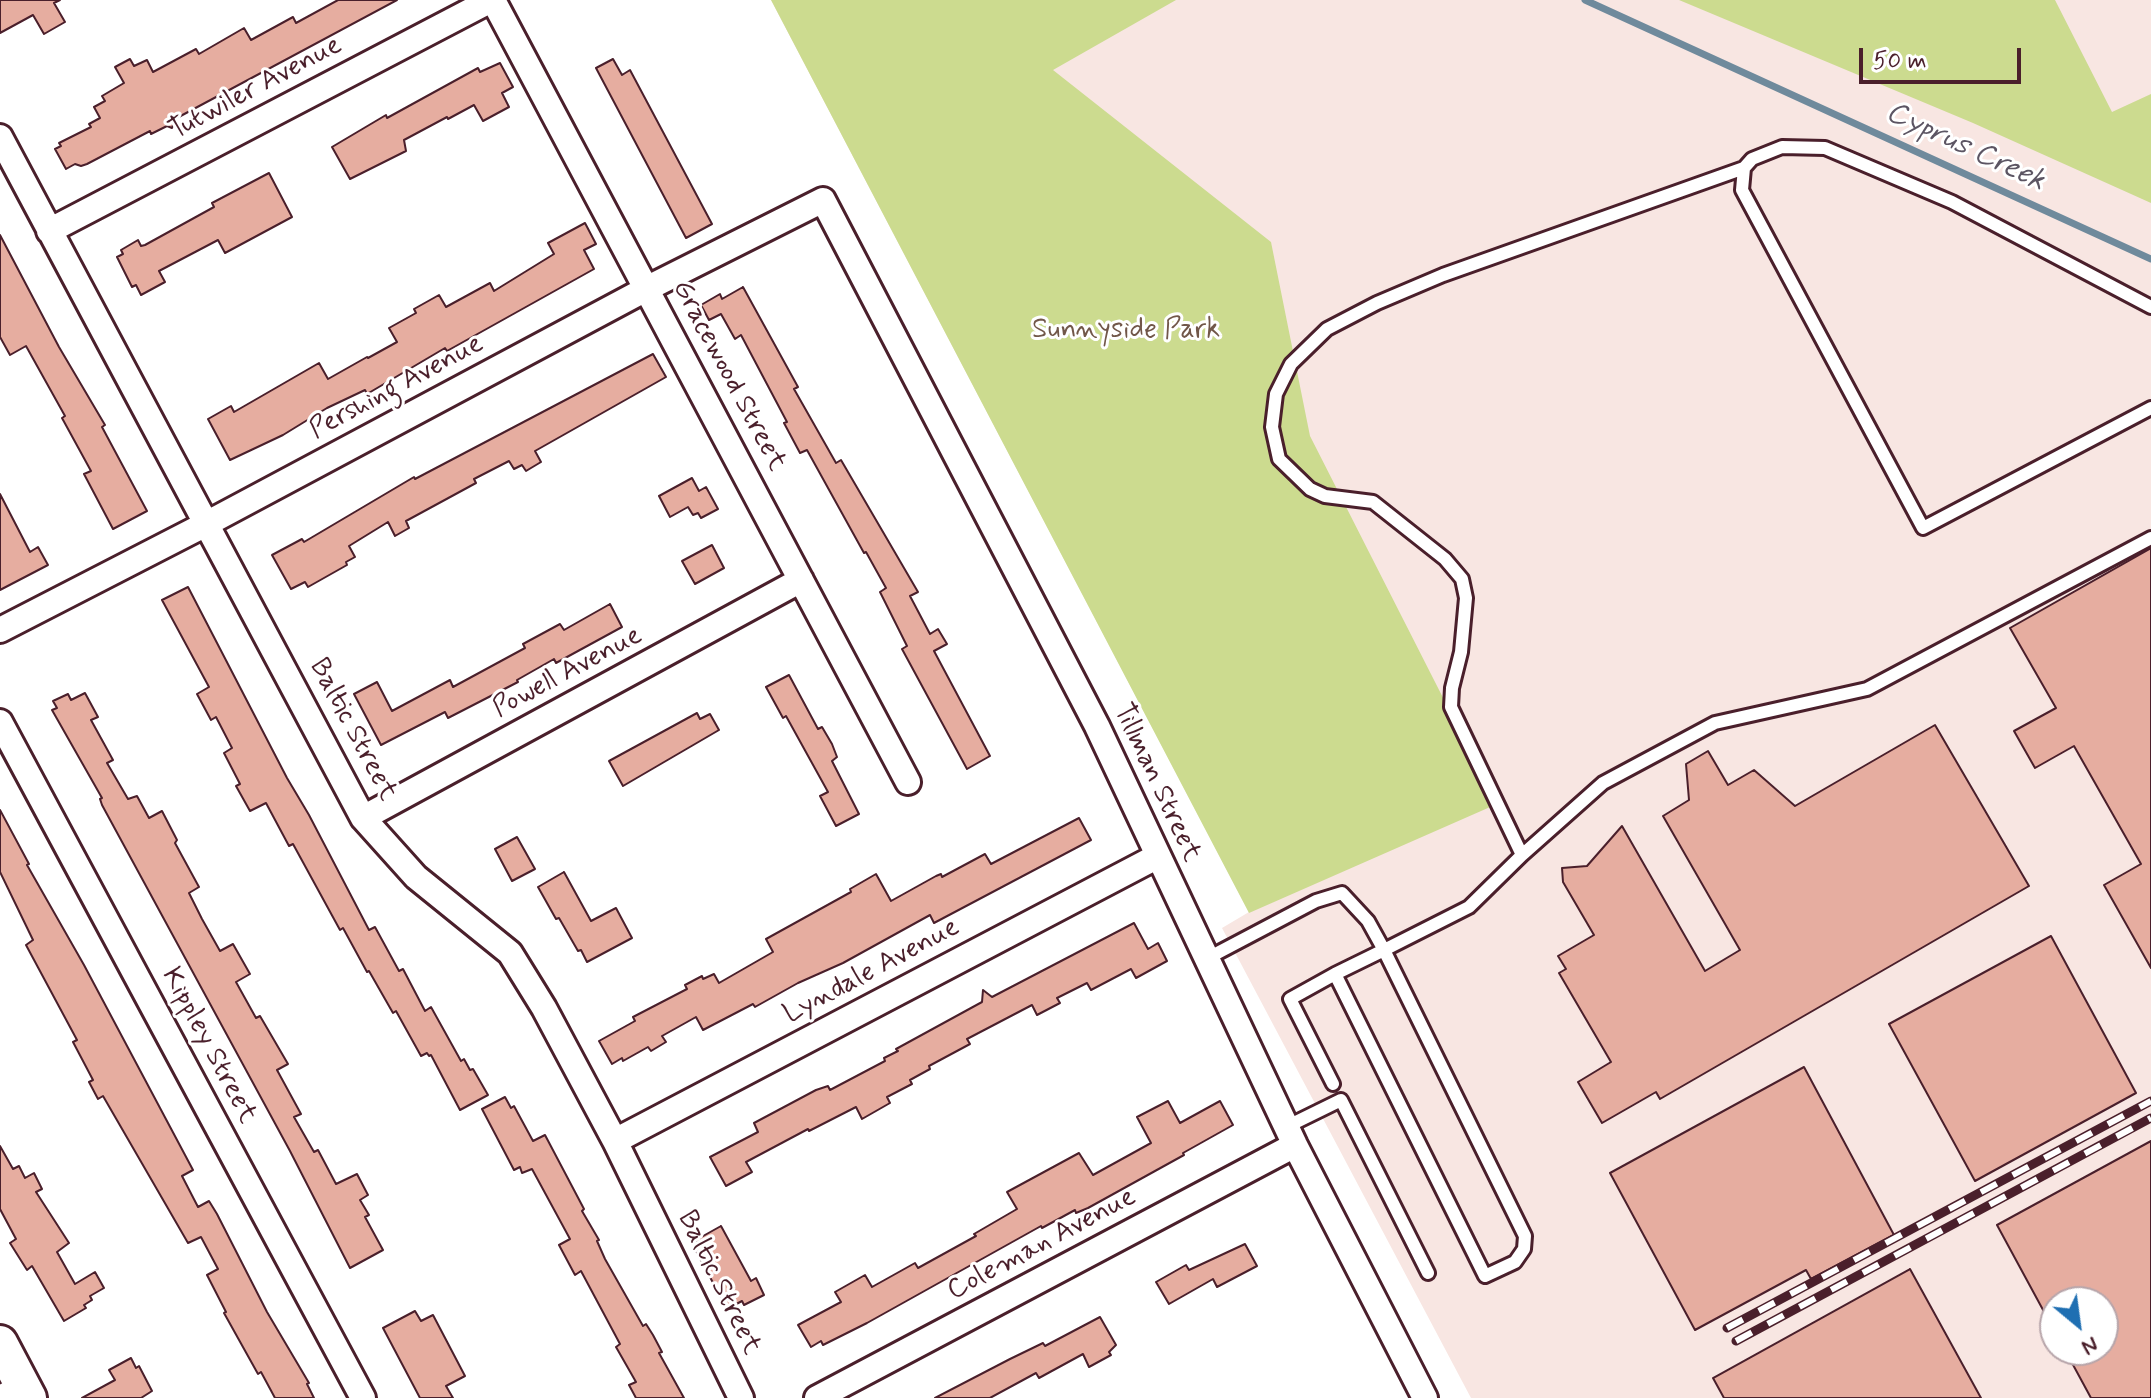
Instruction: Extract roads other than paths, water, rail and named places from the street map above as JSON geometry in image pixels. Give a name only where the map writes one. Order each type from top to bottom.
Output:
[{"type":"street","name":"Tutwiler Avenue","points":[[49,231],[492,0]]},
{"type":"street","name":"Gracewood Street","points":[[492,0],[648,288],[908,782]]},
{"type":"street","name":"Baltic Street","points":[[0,137],[363,818],[416,877],[510,953],[544,1008],[615,1141],[741,1398]]},
{"type":"street","name":"Pershing Avenue","points":[[0,630],[208,523],[648,288],[823,200]]},
{"type":"street","name":"Tillman Street","points":[[823,200],[1097,726],[1291,1136],[1425,1398]]},
{"type":"street","name":"Powell Avenue","points":[[363,818],[801,580]]},
{"type":"street","name":"Kippley Street","points":[[0,722],[363,1398]]},
{"type":"street","name":"Lyndale Avenue","points":[[615,1141],[1158,856]]},
{"type":"street","name":"Coleman Avenue","points":[[817,1398],[1291,1136]]},
{"type":"street","points":[[0,1343],[17,1394]]},
{"type":"lane","points":[[1522,855],[1451,707],[1466,598],[1462,579],[1445,559],[1373,502],[1325,496],[1310,489],[1279,459],[1272,427],[1276,394],[1291,364],[1327,329],[1377,303],[1443,275],[1744,168],[1752,159],[1782,147],[1825,148],[1952,202],[2151,307]]},
{"type":"lane","points":[[1744,168],[1742,190],[1923,528],[2151,408]]},
{"type":"lane","points":[[1333,1084],[1290,999],[1469,907],[1603,783],[1715,723],[1867,689],[2151,538]]},
{"type":"lane","points":[[1206,959],[1316,901],[1342,893],[1368,921],[1384,950],[1525,1236],[1524,1249],[1515,1262],[1485,1276],[1335,974]]},
{"type":"lane","points":[[1291,1136],[1341,1100],[1428,1273]]},
{"type":"waterway","name":"Cyprus Creek","points":[[1585,0],[2151,259]]},
{"type":"railway","points":[[1727,1328],[2151,1101]]},
{"type":"railway","points":[[1736,1341],[2151,1118]]},
{"type":"park label","name":"Sunnyside Park","points":[[1126,331]]}]
